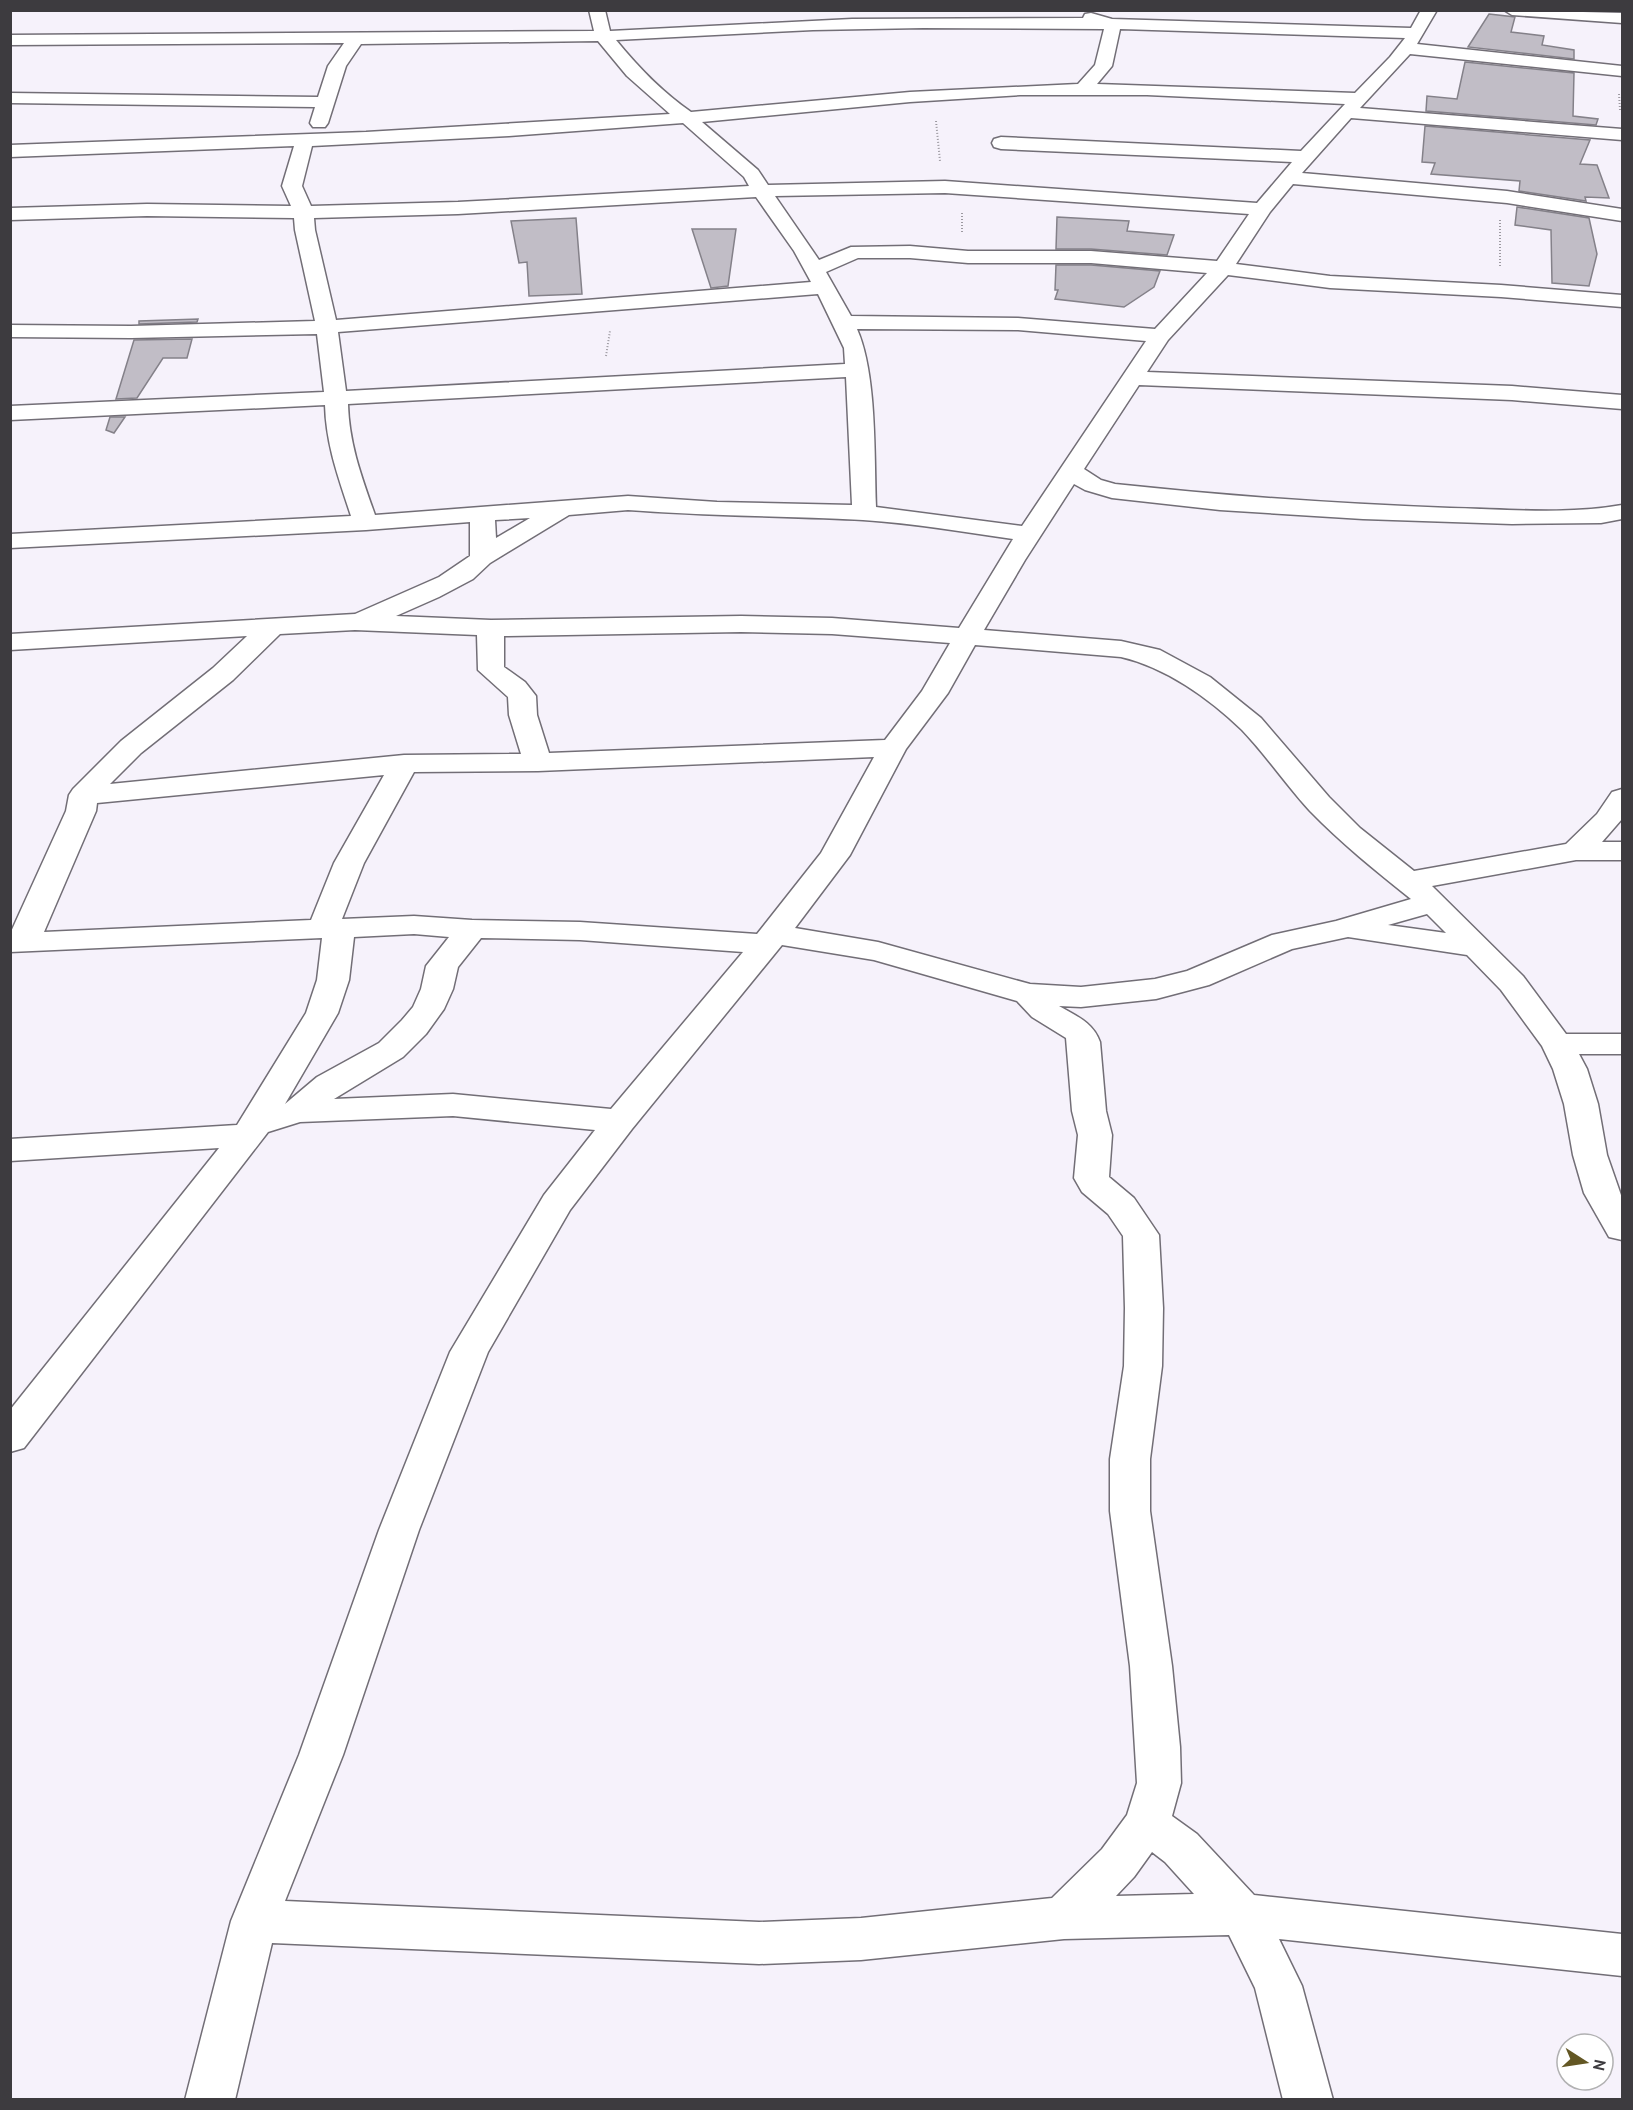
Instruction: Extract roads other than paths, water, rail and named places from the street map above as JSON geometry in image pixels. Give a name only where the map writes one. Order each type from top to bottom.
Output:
[{"type":"street","points":[[597,10],[603,36],[633,72],[666,103],[686,117],[751,174],[760,191],[803,249],[844,322],[855,348],[862,434],[864,513]]},
{"type":"street","points":[[743,29],[768,10]]},
{"type":"street","points":[[1076,10],[1092,19],[1112,24]]},
{"type":"street","points":[[1512,10],[1623,18]]},
{"type":"street","points":[[10,40],[130,37],[356,39],[603,36],[847,24],[1225,25],[1418,31],[1623,71]]},
{"type":"street","points":[[1083,88],[1103,66],[1112,24]]},
{"type":"street","points":[[210,2100],[254,1921],[321,1755],[399,1530],[469,1352],[556,1203],[620,1121],[770,939],[835,855],[893,748],[934,693],[1029,534],[1160,336],[1223,268],[1262,209],[1418,31]]},
{"type":"street","points":[[356,39],[337,66],[327,102],[303,148],[292,186],[304,212],[305,230],[316,269],[327,327],[341,451],[366,523]]},
{"type":"street","points":[[10,151],[570,126],[927,95],[1083,88],[1352,105],[1387,117],[1623,135]]},
{"type":"street","points":[[10,98],[327,102]]},
{"type":"street","points":[[1001,143],[1298,167],[1623,215]]},
{"type":"street","points":[[10,214],[147,210],[304,212],[458,208],[760,191],[945,187],[1262,209]]},
{"type":"street","points":[[803,249],[851,253],[910,252],[968,257],[1090,257],[1223,268],[1330,282],[1501,291],[1623,301]]},
{"type":"street","points":[[10,331],[130,332],[327,327],[623,301],[819,278],[851,253]]},
{"type":"street","points":[[844,322],[1018,324],[1160,336]]},
{"type":"street","points":[[10,413],[604,386],[856,370]]},
{"type":"street","points":[[1132,378],[1522,393],[1623,402]]},
{"type":"street","points":[[1071,472],[1093,485],[1112,491],[1220,503],[1362,512],[1512,517],[1601,516],[1623,512]]},
{"type":"street","points":[[10,541],[366,523],[628,503],[717,509],[864,513],[935,520],[1029,534]]},
{"type":"street","points":[[355,622],[470,571],[482,557],[563,507]]},
{"type":"street","points":[[482,514],[482,557]]},
{"type":"street","points":[[10,642],[355,622],[491,628],[651,624],[832,626],[1121,649],[1151,656],[1200,683],[1251,724],[1319,803],[1350,834],[1433,902],[1512,983],[1557,1044],[1570,1069],[1581,1104],[1590,1155],[1602,1193],[1623,1228]]},
{"type":"street","points":[[272,627],[223,674],[131,747],[83,795],[81,811],[17,942],[414,925],[770,939],[878,951],[1028,994],[1081,997],[1156,989],[1198,978],[1283,942],[1343,929],[1433,902]]},
{"type":"street","points":[[491,628],[490,670],[516,688],[522,696],[523,715],[538,762]]},
{"type":"street","points":[[83,795],[248,781],[404,764],[538,762],[893,748]]},
{"type":"street","points":[[10,1437],[253,1130],[322,1013],[333,980],[331,928],[349,863],[404,764]]},
{"type":"street","points":[[1576,851],[1607,820],[1623,798]]},
{"type":"street","points":[[1410,881],[1576,851],[1623,851]]},
{"type":"street","points":[[10,1150],[253,1130],[298,1111],[329,1085],[391,1050],[414,1027],[428,1009],[437,989],[442,966],[472,929]]},
{"type":"street","points":[[1343,929],[1374,931],[1476,947]]},
{"type":"street","points":[[1028,994],[1043,1010],[1081,1034],[1086,1057],[1089,1112],[1095,1134],[1091,1178],[1094,1184],[1121,1206],[1141,1235],[1144,1308],[1143,1366],[1130,1459],[1130,1512],[1151,1666],[1159,1783],[1148,1823],[1118,1863],[1064,1918]]},
{"type":"street","points":[[1557,1044],[1623,1044]]},
{"type":"street","points":[[298,1111],[453,1105],[620,1121]]},
{"type":"street","points":[[1148,1823],[1181,1848],[1242,1914],[1278,1986],[1308,2100]]},
{"type":"street","points":[[254,1921],[759,1943],[861,1939],[1064,1918],[1242,1914],[1623,1955]]}]
